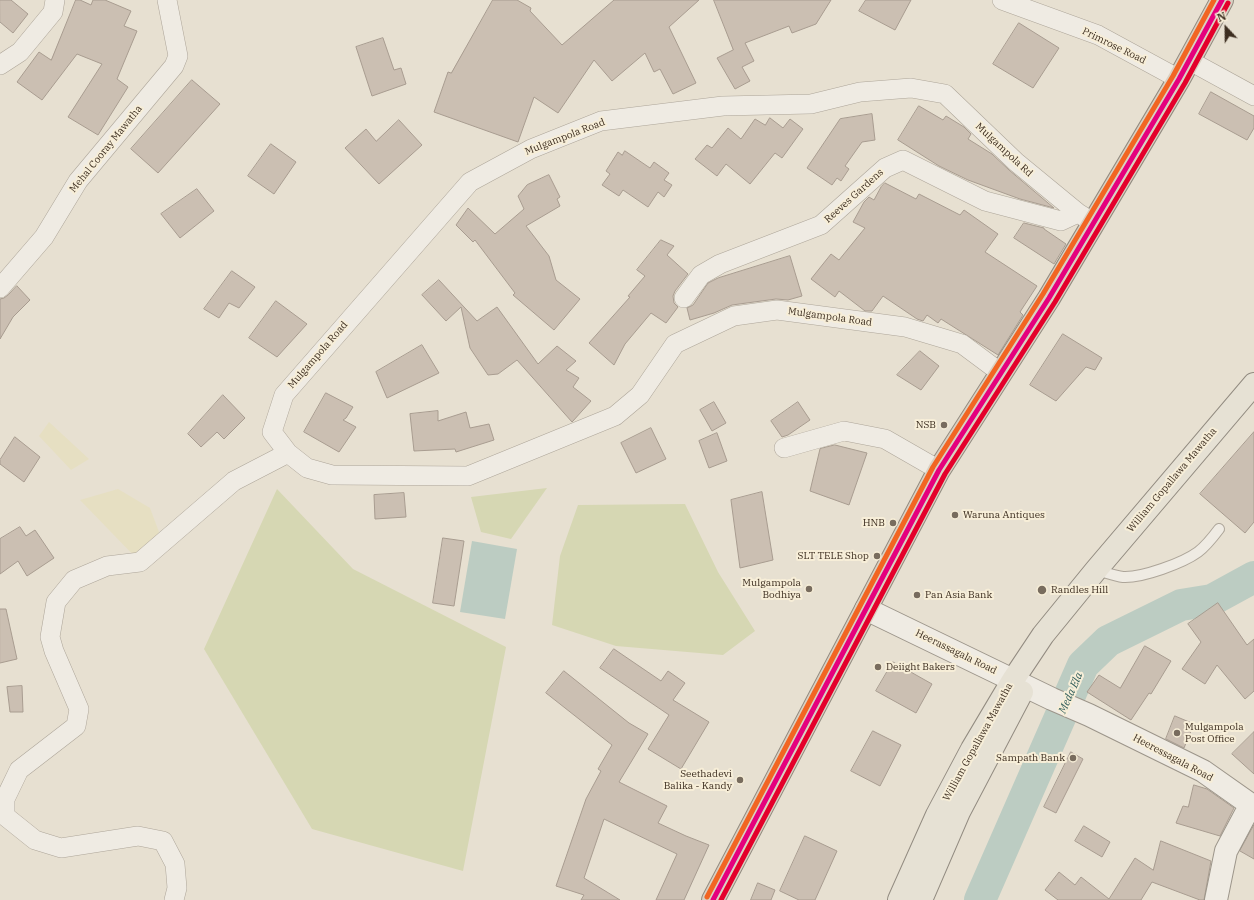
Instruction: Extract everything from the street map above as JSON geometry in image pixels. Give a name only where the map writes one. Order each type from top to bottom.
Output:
[{"type":"highway","points":[[714,900],[939,470],[1049,298],[1086,218],[1190,61],[1217,2]]},
{"type":"main road","name":"William Gopallawa Mawatha","points":[[921,900],[959,812],[1043,635],[1096,570],[1254,384]]},
{"type":"main road","name":"William Gopallawa Mawatha","points":[[899,900],[937,815],[972,750],[1019,683]]},
{"type":"street","points":[[0,65],[20,52],[53,12],[55,0]]},
{"type":"street","name":"Mehal Cooray Mawatha","points":[[0,288],[44,237],[78,181],[174,66],[178,56],[167,0]]},
{"type":"street","name":"Primrose Road","points":[[1002,0],[1098,35],[1179,79]]},
{"type":"street","points":[[1190,61],[1254,96]]},
{"type":"street","name":"Mulgampola Rd","points":[[911,88],[945,94],[1016,162],[1086,218]]},
{"type":"street","name":"Mulgampola Road","points":[[911,88],[860,92],[810,104],[723,106],[601,121],[531,149],[470,182],[284,395],[272,432],[288,453],[307,468],[332,475],[468,476],[615,416],[640,395],[675,344],[734,316],[777,310],[905,327],[962,344],[1001,373]]},
{"type":"street","name":"Reeves Gardens","points":[[684,298],[701,275],[720,264],[821,225],[886,168],[903,160],[985,201],[1061,221],[1086,218]]},
{"type":"street","points":[[784,448],[844,431],[885,439],[939,470]]},
{"type":"street","points":[[174,900],[177,888],[175,864],[163,841],[138,836],[61,848],[35,840],[5,816],[5,799],[19,770],[76,726],[79,709],[54,651],[50,636],[56,602],[74,580],[107,566],[140,562],[234,481],[288,453]]},
{"type":"street","name":"Heerassagala Road","points":[[866,609],[1052,699],[1089,715]]},
{"type":"street","name":"Heeressagala Road","points":[[1089,715],[1203,771],[1252,805]]},
{"type":"street","points":[[1216,900],[1226,851],[1252,805]]},
{"type":"lane","points":[[1096,570],[1124,577],[1149,573],[1181,561],[1199,552],[1219,529]]},
{"type":"shaded area","points":[[49,422],[89,459],[71,470],[39,436]]},
{"type":"shaded area","points":[[118,489],[150,508],[159,532],[140,562],[80,500]]},
{"type":"shaded area","points":[[472,541],[517,549],[505,619],[460,612]]},
{"type":"green space","points":[[547,488],[511,539],[481,532],[471,497]]},
{"type":"green space","points":[[277,489],[353,569],[506,647],[463,871],[312,829],[204,649]]},
{"type":"green space","points":[[685,504],[718,572],[755,631],[723,655],[616,646],[552,625],[560,556],[578,505]]},
{"type":"building","points":[[0,0],[11,0],[28,14],[13,33],[0,22]]},
{"type":"building","points":[[76,0],[80,0],[91,5],[93,0],[105,0],[131,11],[124,26],[137,31],[117,79],[128,87],[98,135],[68,117],[102,64],[77,54],[42,100],[17,82],[39,52],[51,60]]},
{"type":"building","points":[[493,0],[517,0],[531,8],[530,11],[562,45],[614,0],[699,0],[669,27],[696,83],[673,94],[660,69],[654,72],[645,53],[612,81],[594,60],[558,113],[534,97],[518,142],[434,112],[448,72],[451,73]]},
{"type":"building","points":[[714,0],[831,0],[816,24],[792,33],[789,26],[745,43],[754,61],[742,67],[750,81],[735,89],[717,58],[733,50]]},
{"type":"building","points":[[866,0],[911,0],[895,30],[859,11]]},
{"type":"building","points":[[1019,23],[1059,48],[1033,88],[993,64]]},
{"type":"building","points":[[383,38],[394,70],[401,68],[406,84],[372,96],[356,47]]},
{"type":"building","points":[[192,80],[220,104],[158,173],[131,149]]},
{"type":"building","points":[[1211,92],[1254,116],[1254,128],[1247,140],[1199,114]]},
{"type":"building","points":[[919,106],[943,120],[946,116],[964,127],[971,134],[968,139],[992,154],[1054,208],[1020,199],[968,180],[939,166],[898,140]]},
{"type":"building","points":[[872,114],[875,140],[862,142],[845,166],[849,169],[841,181],[837,178],[832,185],[807,168],[840,119]]},
{"type":"building","points":[[770,118],[783,128],[790,119],[803,129],[782,158],[775,153],[750,184],[726,164],[717,176],[695,159],[707,145],[712,148],[728,128],[741,139],[755,119],[765,125]]},
{"type":"building","points":[[399,120],[422,145],[379,184],[345,148],[366,129],[376,141]]},
{"type":"building","points":[[271,144],[296,162],[274,194],[248,176]]},
{"type":"building","points":[[625,151],[650,168],[654,162],[669,173],[664,180],[672,185],[664,197],[658,192],[648,207],[623,190],[619,196],[602,185],[610,174],[606,171],[618,152],[622,155]]},
{"type":"building","points":[[549,175],[560,197],[557,199],[560,206],[526,226],[549,256],[556,280],[580,299],[554,330],[513,295],[515,293],[475,240],[473,242],[456,225],[468,208],[495,234],[524,209],[518,196],[527,185]]},
{"type":"building","points":[[885,183],[916,199],[919,194],[960,215],[964,210],[998,234],[985,252],[1037,286],[1020,312],[1023,315],[998,355],[941,319],[938,323],[927,315],[923,321],[917,319],[883,296],[872,311],[865,311],[839,291],[835,297],[811,279],[831,254],[839,260],[865,228],[853,222],[864,202],[869,197],[874,200]]},
{"type":"building","points":[[197,189],[214,211],[180,238],[161,214]]},
{"type":"building","points":[[1024,223],[1044,228],[1066,244],[1054,264],[1014,238]]},
{"type":"building","points":[[661,240],[674,246],[667,255],[688,274],[673,296],[674,303],[678,307],[666,323],[651,313],[625,344],[614,365],[589,343],[630,297],[628,296],[645,276],[637,270]]},
{"type":"building","points":[[790,256],[802,296],[788,300],[776,299],[732,305],[714,313],[690,320],[687,308],[693,305],[708,283],[718,278]]},
{"type":"building","points":[[232,271],[255,287],[239,308],[229,303],[219,318],[204,309]]},
{"type":"building","points":[[439,280],[477,321],[497,307],[538,364],[557,346],[576,361],[566,370],[579,378],[573,387],[591,401],[572,422],[517,360],[498,374],[488,375],[470,348],[461,307],[446,321],[422,295]]},
{"type":"building","points":[[17,286],[30,300],[13,317],[0,339],[0,299],[8,295]]},
{"type":"building","points":[[276,301],[307,324],[277,357],[249,338]]},
{"type":"building","points":[[1063,334],[1102,358],[1095,370],[1086,367],[1056,401],[1030,385]]},
{"type":"building","points":[[422,345],[439,373],[387,398],[376,372]]},
{"type":"building","points":[[920,351],[939,366],[921,390],[897,375]]},
{"type":"building","points":[[326,393],[353,407],[343,420],[356,427],[339,452],[304,432]]},
{"type":"building","points":[[223,395],[245,418],[224,439],[217,432],[201,447],[188,434]]},
{"type":"building","points":[[714,402],[726,423],[712,431],[700,410]]},
{"type":"building","points":[[798,402],[810,420],[788,435],[782,437],[771,421]]},
{"type":"building","points":[[438,411],[438,421],[466,412],[470,428],[489,424],[494,440],[456,452],[455,449],[414,451],[410,414]]},
{"type":"building","points":[[651,428],[666,459],[636,473],[621,443]]},
{"type":"building","points":[[1254,432],[1254,522],[1245,533],[1200,494]]},
{"type":"building","points":[[717,433],[727,461],[709,468],[699,441]]},
{"type":"building","points":[[15,437],[40,457],[24,482],[0,464],[0,460]]},
{"type":"building","points":[[835,445],[867,453],[849,505],[810,491],[820,449]]},
{"type":"building","points":[[762,492],[773,560],[740,568],[731,500]]},
{"type":"building","points":[[404,493],[406,517],[375,519],[374,495]]},
{"type":"building","points":[[20,527],[26,536],[35,530],[54,558],[27,576],[18,561],[0,574],[0,539]]},
{"type":"building","points":[[443,538],[464,541],[454,606],[433,603]]},
{"type":"building","points":[[1218,603],[1247,645],[1254,639],[1254,691],[1245,699],[1217,665],[1205,684],[1182,669],[1201,642],[1188,624]]},
{"type":"building","points":[[0,609],[6,609],[17,659],[0,663]]},
{"type":"building","points":[[1145,646],[1171,661],[1151,694],[1149,693],[1131,720],[1087,692],[1099,675],[1120,688]]},
{"type":"building","points":[[614,649],[661,681],[668,671],[685,683],[673,700],[709,722],[681,769],[648,749],[669,715],[600,668]]},
{"type":"building","points":[[893,662],[932,684],[916,713],[876,691]]},
{"type":"building","points":[[564,671],[629,723],[648,734],[619,782],[667,806],[658,823],[709,845],[684,900],[656,900],[677,854],[604,819],[584,878],[620,900],[581,900],[584,895],[556,886],[586,799],[601,771],[598,769],[612,745],[546,693]]},
{"type":"building","points":[[22,686],[23,712],[10,712],[7,687]]},
{"type":"building","points":[[1175,716],[1194,724],[1184,748],[1166,739]]},
{"type":"building","points":[[873,731],[901,745],[880,786],[851,771]]},
{"type":"building","points":[[1254,732],[1254,774],[1232,754]]},
{"type":"building","points":[[1071,752],[1083,759],[1056,813],[1044,807]]},
{"type":"building","points":[[1194,785],[1207,789],[1234,808],[1220,836],[1176,823],[1183,806],[1188,807]]},
{"type":"building","points":[[1254,825],[1254,859],[1240,851]]},
{"type":"building","points":[[1084,826],[1110,842],[1102,857],[1075,841]]},
{"type":"building","points":[[805,836],[837,851],[815,900],[799,900],[780,891]]},
{"type":"building","points":[[1161,841],[1211,861],[1204,900],[1200,900],[1152,882],[1141,900],[1058,900],[1045,890],[1059,872],[1075,885],[1081,877],[1109,899],[1135,858],[1153,870]]},
{"type":"building","points":[[758,883],[775,890],[771,900],[751,900]]},
{"type":"waterway","name":"Meda Ela","points":[[980,900],[1083,665],[1108,641],[1181,605],[1212,600],[1254,577]]},
{"type":"transit line","points":[[707,897],[933,467],[1043,294],[1173,76],[1214,0]]},
{"type":"transit line","points":[[713,900],[939,470],[1049,298],[1179,79],[1222,0]]},
{"type":"transit line","points":[[721,900],[945,474],[1055,302],[1185,83],[1228,3]]},
{"type":"place","name":"NSB","points":[[944,425]]},
{"type":"place","name":"Waruna Antiques","points":[[955,515]]},
{"type":"place","name":"HNB","points":[[893,523]]},
{"type":"place","name":"SLT TELE Shop","points":[[877,556]]},
{"type":"place","name":"Mulgampola Bodhiya","points":[[809,589]]},
{"type":"place","name":"Randles Hill","points":[[1042,590]]},
{"type":"place","name":"Pan Asia Bank","points":[[917,595]]},
{"type":"place","name":"Deiight Bakers","points":[[878,667]]},
{"type":"place","name":"Mulgampola Post Office","points":[[1177,733]]},
{"type":"place","name":"Sampath Bank","points":[[1073,758]]},
{"type":"place","name":"Seethadevi Balika - Kandy","points":[[740,780]]}]
